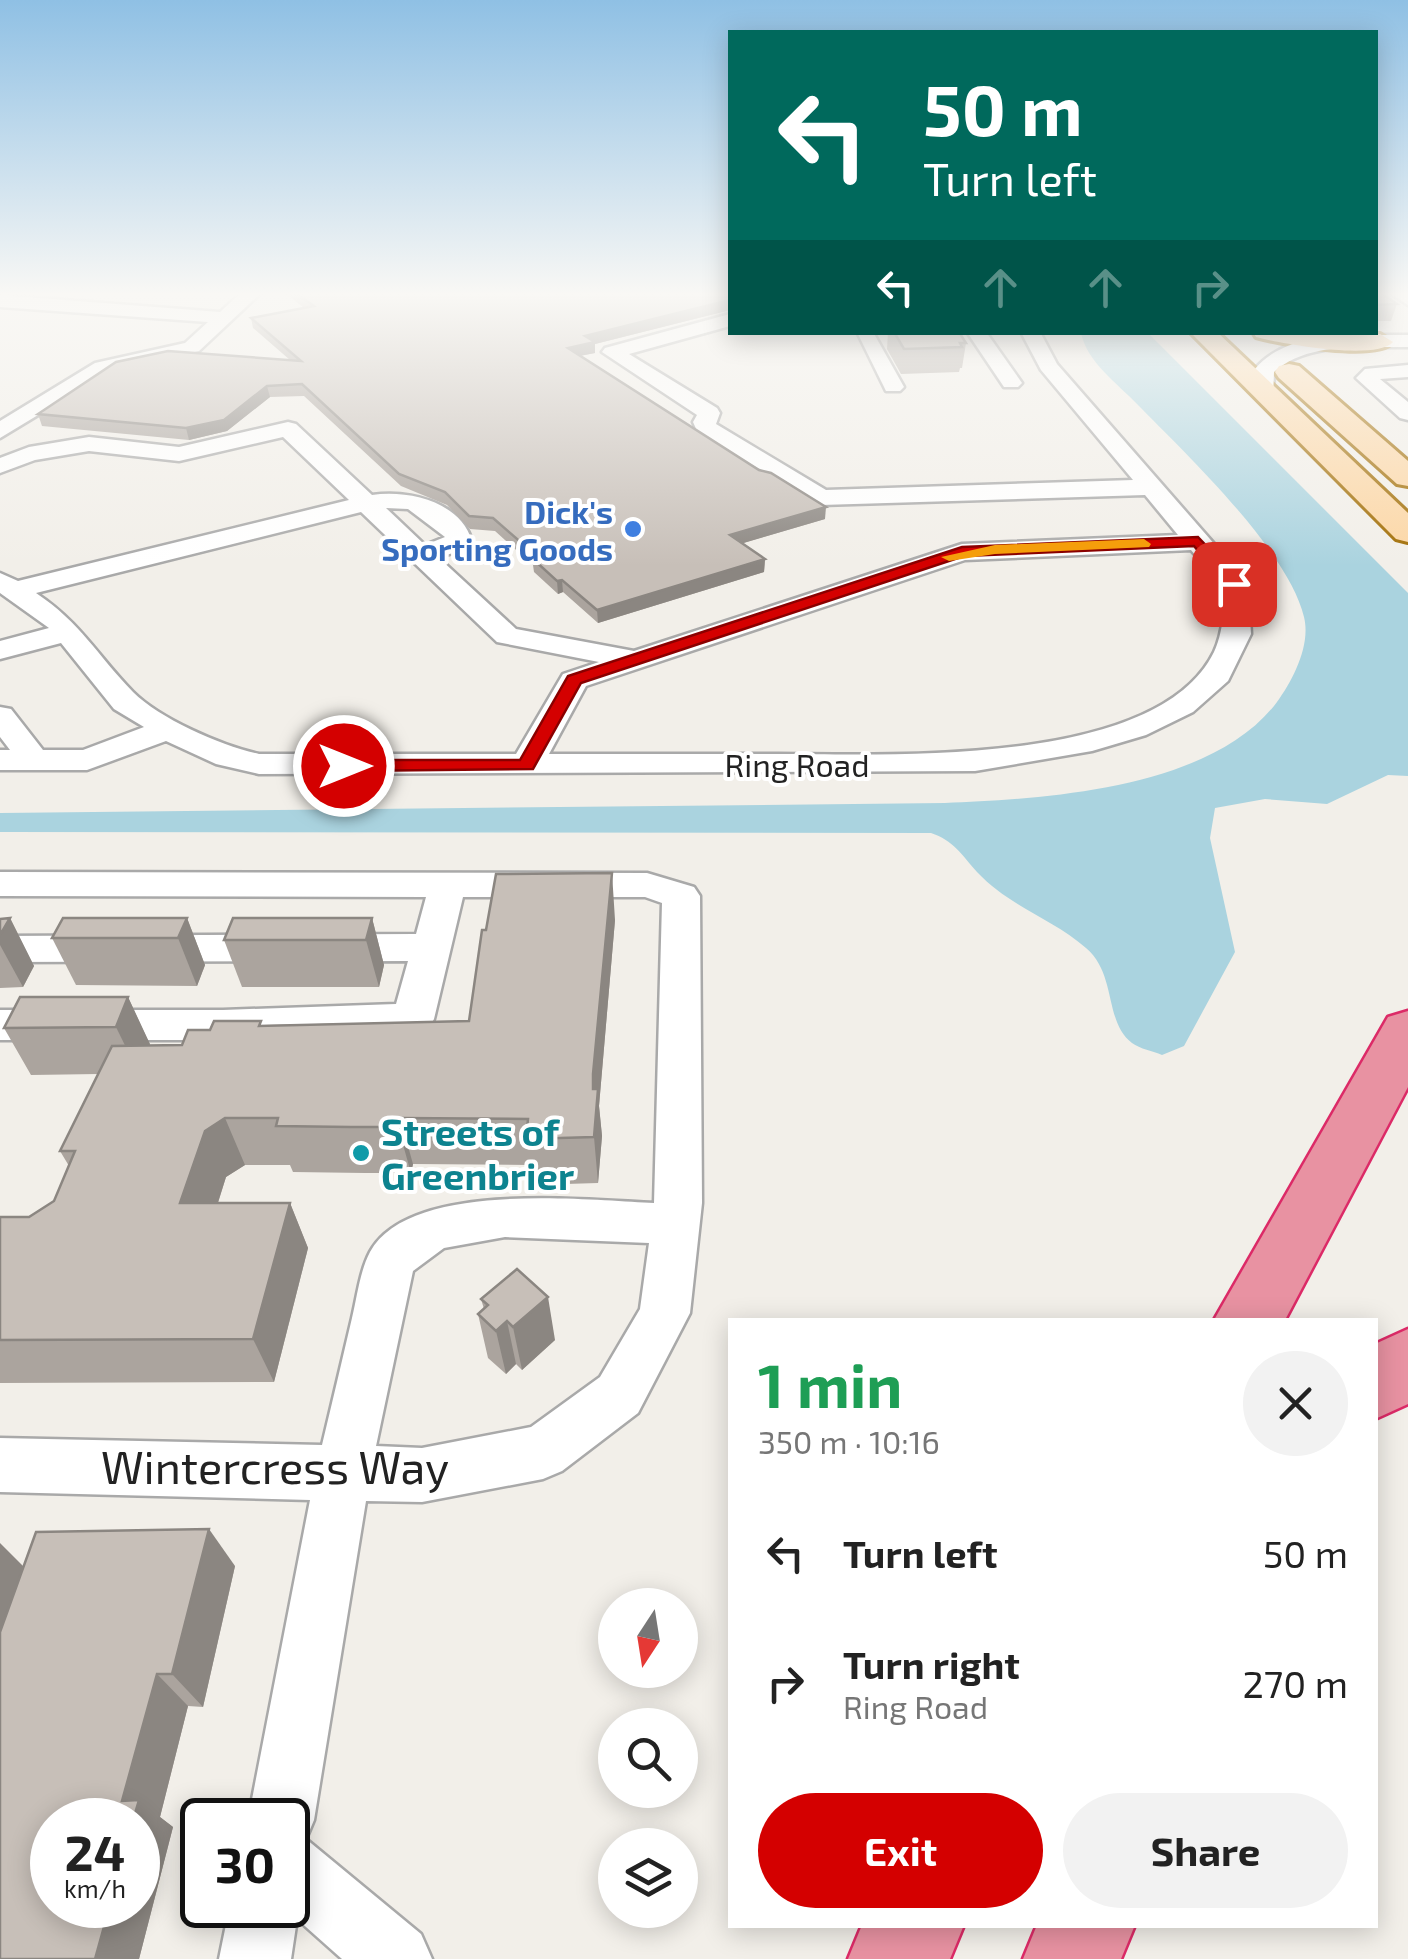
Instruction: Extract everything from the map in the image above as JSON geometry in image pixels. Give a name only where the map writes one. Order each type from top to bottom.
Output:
[{"type":"highway","points":[[1250,1318],[1408,1032]]},
{"type":"highway","points":[[1378,1383],[1408,1362]]},
{"type":"highway","points":[[897,1959],[914,1928]]},
{"type":"highway","points":[[1072,1959],[1087,1928]]},
{"type":"main road","points":[[1254,383],[1408,532]]},
{"type":"main road","points":[[1305,383],[1408,477]]},
{"type":"street","points":[[0,431],[76,383]]},
{"type":"street","points":[[643,383],[709,412],[706,428],[821,498],[1154,488]]},
{"type":"street","points":[[891,383],[893,387]]},
{"type":"street","name":"Ring Road","points":[[7,585],[70,632],[125,702],[168,729],[228,758],[260,764],[964,763],[1034,756],[1135,730],[1192,697],[1214,676],[1228,654],[1238,632],[1241,610],[1234,584],[1063,383]]},
{"type":"street","points":[[1265,383],[1265,394]]},
{"type":"street","points":[[1315,383],[1319,398]]},
{"type":"street","points":[[1373,383],[1408,413]]},
{"type":"street","points":[[675,418],[705,420]]},
{"type":"street","points":[[0,466],[29,454],[89,444],[179,454],[288,429],[507,636],[636,660]]},
{"type":"street","points":[[7,585],[366,502],[414,499],[458,535],[458,540],[422,555]]},
{"type":"street","points":[[526,765],[574,680],[962,552],[1198,542]]},
{"type":"street","points":[[0,650],[70,632]]},
{"type":"street","points":[[2,720],[34,760]]},
{"type":"street","points":[[0,760],[87,760],[168,729]]},
{"type":"street","points":[[0,884],[448,884],[414,1019],[262,1025],[0,1025]]},
{"type":"street","name":"Wintercress Way","points":[[0,1465],[422,1474],[543,1452],[619,1394],[665,1313],[676,1224],[681,896],[647,884],[448,884]]},
{"type":"street","points":[[0,949],[432,947]]},
{"type":"street","points":[[284,1798],[343,1473],[385,1274],[400,1248],[454,1226],[505,1217],[676,1224]]},
{"type":"street","points":[[310,1885],[396,1959]]},
{"type":"street","points":[[255,1959],[261,1928]]},
{"type":"water","points":[[1115,383],[1198,383],[1408,593],[1408,776],[1388,775],[1327,804],[1265,799],[1215,808],[1210,838],[1235,952],[1184,1046],[1162,1055],[1139,1047],[1123,1034],[1102,971],[1086,948],[1003,895],[951,844],[931,833],[0,832],[0,813],[985,801],[1077,792],[1170,771],[1212,754],[1248,731],[1283,693],[1305,639],[1304,617],[1278,562],[1207,476]]},
{"type":"building","points":[[84,383],[623,383],[759,470],[771,473],[826,507],[730,535],[765,559],[597,610],[562,580],[557,581],[533,559],[539,558],[493,518],[469,516],[445,492],[399,474],[302,384],[267,386],[224,420],[186,428],[38,414]]},
{"type":"building","name":"Streets of Greenbrier","points":[[612,873],[593,1074],[593,1089],[598,1089],[594,1137],[526,1139],[528,1119],[400,1118],[398,1127],[351,1127],[276,1126],[278,1118],[225,1118],[205,1131],[180,1203],[290,1203],[253,1339],[0,1340],[0,1217],[29,1217],[54,1201],[75,1151],[60,1151],[112,1046],[182,1045],[188,1030],[210,1030],[214,1021],[261,1021],[259,1026],[469,1021],[482,930],[486,930],[496,874]]},
{"type":"building","points":[[10,918],[0,935],[0,919]]},
{"type":"building","points":[[63,918],[187,918],[178,938],[52,938]]},
{"type":"building","points":[[233,918],[372,918],[366,940],[224,940]]},
{"type":"building","points":[[20,997],[128,997],[116,1027],[4,1028]]},
{"type":"building","points":[[517,1269],[548,1297],[513,1327],[507,1321],[496,1331],[478,1314],[488,1305],[481,1299]]},
{"type":"building","points":[[209,1529],[172,1674],[157,1674],[123,1798],[30,1798],[30,1928],[104,1928],[95,1959],[0,1959],[0,1632],[36,1532]]},
{"type":"slow traffic","points":[[949,557],[962,552],[1144,544]]},
{"type":"place","name":"Dick's Sporting Goods","points":[[633,529]]},
{"type":"place","name":"Streets of Greenbrier","points":[[361,1153]]},
{"type":"route","points":[[344,766],[526,765],[574,680],[962,552],[1198,542],[1234,584]]}]
